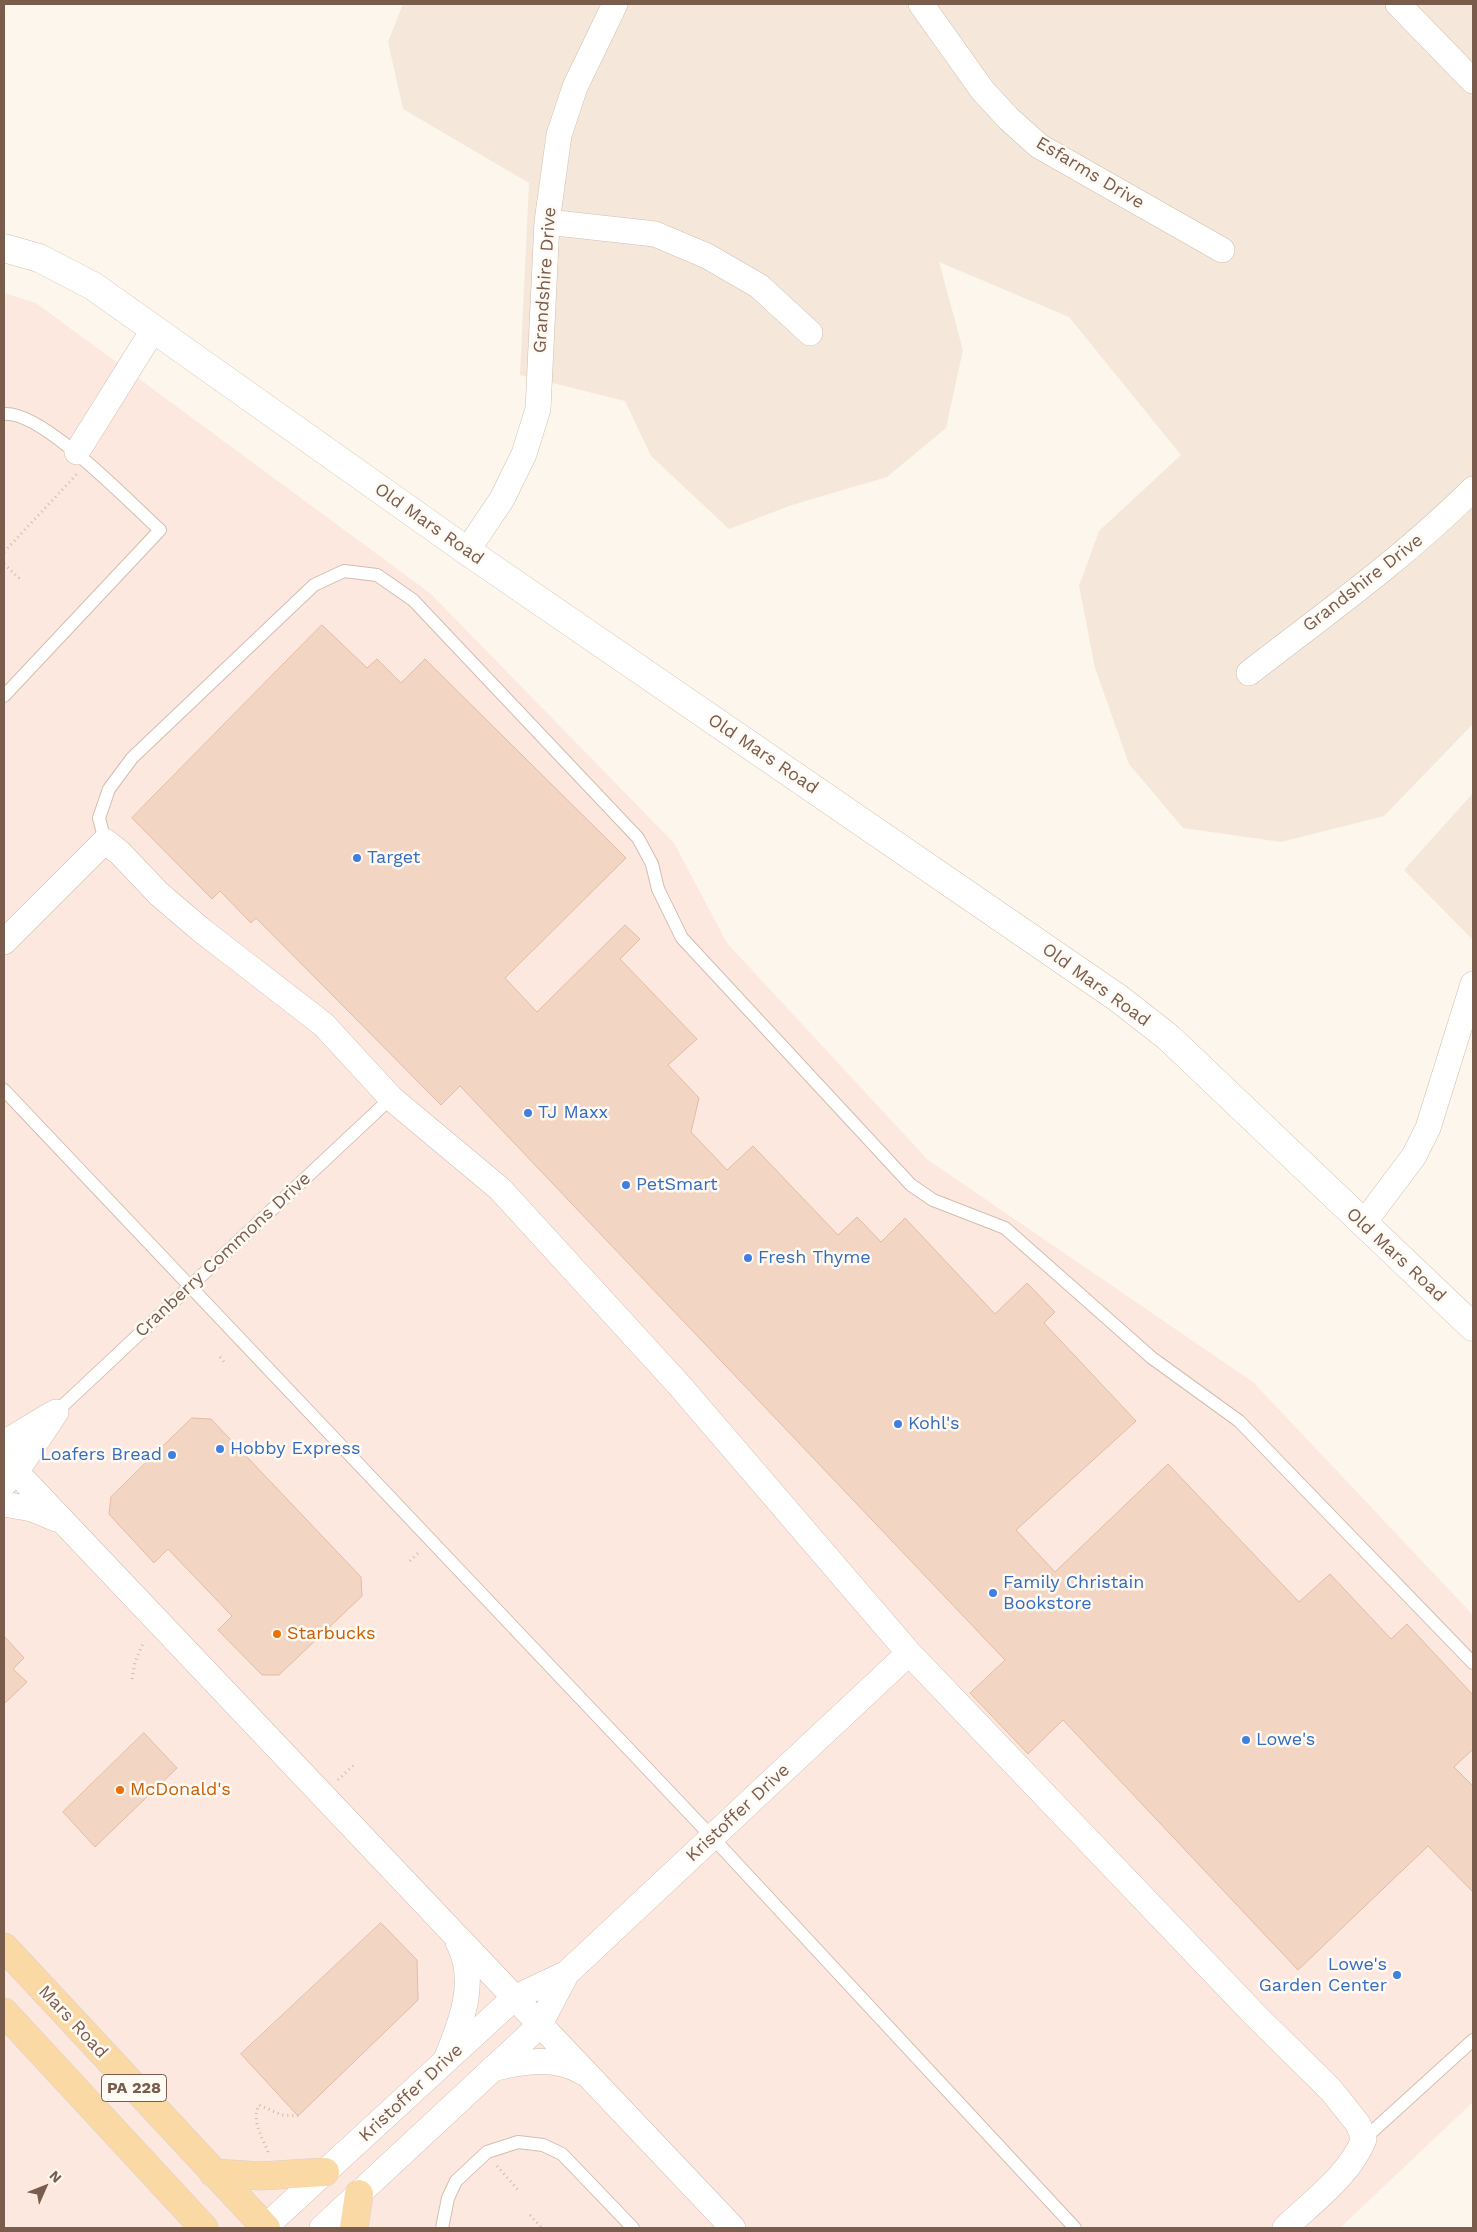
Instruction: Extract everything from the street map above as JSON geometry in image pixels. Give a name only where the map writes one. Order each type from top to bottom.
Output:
[{"type":"main road","name":"Mars Road","points":[[4,1947],[265,2228]]},
{"type":"main road","name":"PA 228","points":[[4,2012],[204,2228]]},
{"type":"main road","points":[[4,2016],[31,2056],[83,2120],[181,2228]]},
{"type":"main road","points":[[212,2173],[261,2176],[326,2172]]},
{"type":"main road","points":[[354,2228],[359,2194]]},
{"type":"street","name":"Grandshire Drive","points":[[467,551],[502,499],[524,454],[538,409],[547,222],[559,135],[575,87],[615,4]]},
{"type":"street","name":"Esfarms Drive","points":[[921,4],[983,91],[1009,119],[1039,146],[1222,250]]},
{"type":"street","points":[[1398,4],[1473,81]]},
{"type":"street","points":[[547,222],[655,234],[707,256],[759,286],[810,333]]},
{"type":"street","name":"Old Mars Road","points":[[4,248],[39,258],[92,286],[467,551],[1118,998],[1168,1038],[1362,1224],[1473,1327]]},
{"type":"street","points":[[75,460],[153,330]]},
{"type":"street","name":"Grandshire Drive","points":[[1249,673],[1400,555],[1445,517],[1473,489]]},
{"type":"street","points":[[4,942],[105,841],[120,853],[159,894],[200,929],[324,1025],[391,1098],[500,1189],[680,1386],[909,1653],[1247,2007],[1331,2090],[1358,2124],[1364,2139],[1358,2155],[1341,2176],[1286,2228]]},
{"type":"street","points":[[1362,1224],[1414,1156],[1428,1128],[1473,984]]},
{"type":"street","name":"Cranberry Commons Drive","points":[[4,1443],[56,1412]]},
{"type":"street","name":"Cranberry Commons Drive","points":[[8,1472],[56,1412]]},
{"type":"street","points":[[8,1472],[66,1525],[539,2026],[733,2228]]},
{"type":"street","points":[[4,1504],[32,1509],[66,1525]]},
{"type":"street","name":"Kristoffer Drive","points":[[265,2228],[514,1998],[567,1973],[909,1653]]},
{"type":"street","points":[[445,2061],[461,2020],[468,1990],[464,1953],[455,1936]]},
{"type":"street","name":"Kristoffer Drive","points":[[322,2228],[539,2026],[567,1973]]},
{"type":"street","points":[[492,2070],[521,2063],[545,2062],[568,2066],[587,2076]]},
{"type":"lane","points":[[4,414],[14,413],[35,424],[75,460],[160,530],[4,696]]},
{"type":"lane","points":[[105,841],[99,818],[109,789],[132,758],[314,585],[344,572],[377,575],[413,600],[638,838],[652,864],[658,889],[682,938],[911,1185],[933,1200],[1005,1228],[1152,1358],[1238,1421],[1473,1663]]},
{"type":"lane","points":[[4,1090],[712,1837],[1075,2228]]},
{"type":"lane","name":"Cranberry Commons Drive","points":[[56,1412],[391,1098]]},
{"type":"lane","points":[[1364,2139],[1473,2040]]},
{"type":"lane","points":[[442,2228],[448,2198],[456,2181],[485,2154],[518,2142],[543,2145],[562,2154],[633,2228]]},
{"type":"path","points":[[4,552],[78,473],[75,460]]},
{"type":"path","points":[[4,564],[21,580]]},
{"type":"path","points":[[220,1357],[225,1363]]},
{"type":"path","points":[[410,1561],[422,1548]]},
{"type":"path","points":[[132,1679],[135,1662],[145,1639]]},
{"type":"path","points":[[271,2158],[256,2124],[255,2112],[259,2105],[282,2115],[298,2116]]},
{"type":"path","points":[[485,2154],[518,2190]]},
{"type":"path","points":[[530,2215],[542,2228]]},
{"type":"shaded area","points":[[403,4],[1473,4],[1473,724],[1384,816],[1281,842],[1183,828],[1129,764],[1095,668],[1079,586],[1099,531],[1181,455],[1069,317],[939,262],[963,350],[946,428],[887,477],[792,505],[729,529],[651,456],[625,401],[520,375],[529,183],[403,109],[388,42]]},
{"type":"shaded area","points":[[4,293],[36,303],[430,593],[674,843],[727,943],[928,1160],[1253,1382],[1473,1615],[1473,2102],[1340,2228],[4,2228]]},
{"type":"shaded area","points":[[1473,793],[1473,940],[1404,870]]},
{"type":"building","points":[[322,625],[367,668],[377,659],[401,683],[425,659],[626,858],[505,978],[537,1012],[625,925],[640,939],[620,959],[697,1039],[668,1065],[699,1098],[691,1132],[727,1170],[753,1146],[838,1235],[857,1217],[881,1242],[905,1218],[995,1314],[1027,1283],[1055,1312],[1044,1323],[1136,1421],[1016,1530],[1055,1572],[1168,1464],[1299,1602],[1330,1574],[1391,1639],[1407,1624],[1473,1695],[1473,1749],[1454,1767],[1473,1786],[1473,1892],[1428,1846],[1298,1970],[1063,1720],[1028,1754],[970,1693],[1005,1660],[460,1086],[441,1105],[256,918],[251,923],[220,891],[212,899],[132,818]]},
{"type":"building","points":[[192,1418],[211,1419],[361,1577],[362,1596],[279,1675],[262,1675],[218,1630],[232,1616],[168,1549],[154,1563],[109,1514],[111,1497]]},
{"type":"building","points":[[4,1636],[24,1658],[13,1669],[27,1682],[4,1704]]},
{"type":"building","name":"McDonald's","points":[[144,1733],[177,1768],[95,1847],[63,1812]]},
{"type":"building","points":[[381,1923],[417,1960],[418,2000],[298,2116],[241,2054]]},
{"type":"place","name":"Target","points":[[357,858]]},
{"type":"place","name":"TJ Maxx","points":[[528,1113]]},
{"type":"place","name":"PetSmart","points":[[626,1185]]},
{"type":"place","name":"Fresh Thyme","points":[[748,1258]]},
{"type":"place","name":"Kohl's","points":[[898,1424]]},
{"type":"place","name":"Hobby Express","points":[[220,1449]]},
{"type":"place","name":"Loafers Bread","points":[[172,1455]]},
{"type":"place","name":"Family Christain Bookstore","points":[[993,1593]]},
{"type":"place","name":"Starbucks","points":[[277,1634]]},
{"type":"place","name":"Lowe's","points":[[1246,1740]]},
{"type":"place","name":"McDonald's","points":[[120,1790]]},
{"type":"place","name":"Lowe's Garden Center","points":[[1397,1975]]}]
